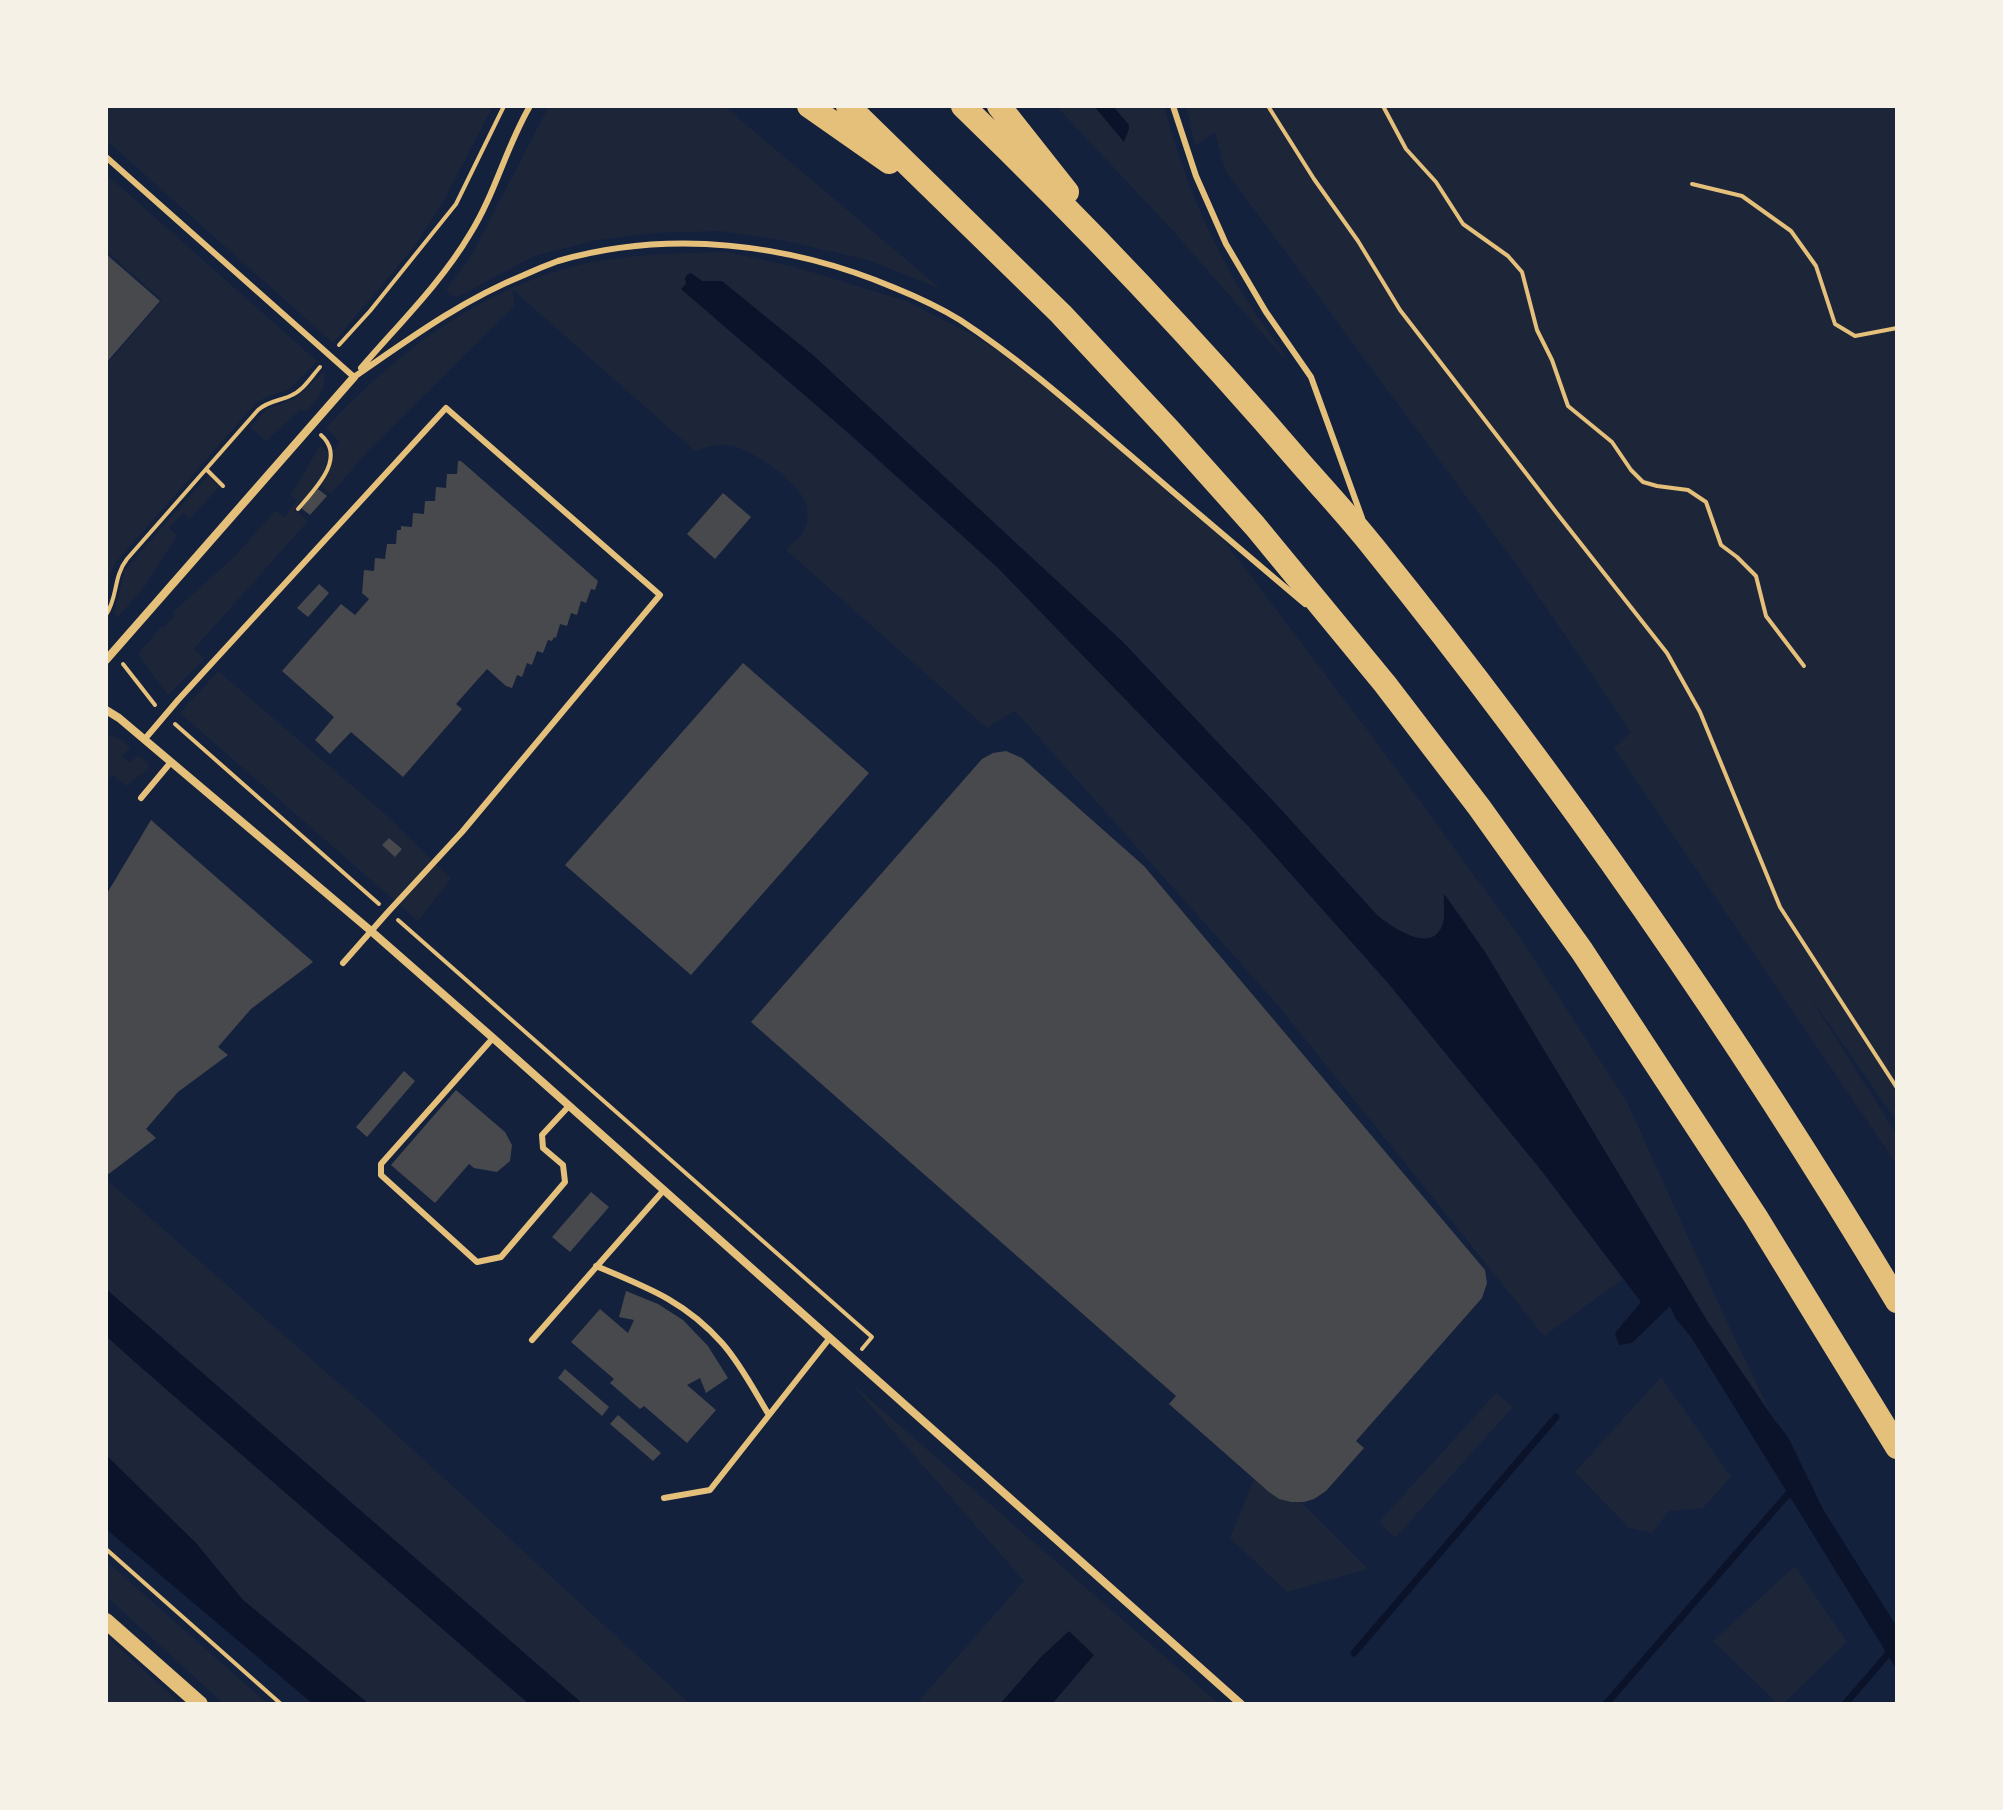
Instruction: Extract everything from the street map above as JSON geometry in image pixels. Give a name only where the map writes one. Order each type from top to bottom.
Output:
[{"type":"highway","points":[[809,106],[953,207]]},
{"type":"highway","points":[[848,106],[1061,314],[1255,526],[1356,648],[1479,807],[1582,951],[1756,1217],[1897,1447]]},
{"type":"highway","points":[[963,106],[1141,284],[1258,413],[1372,546],[1546,771],[1627,883],[1834,1195],[1897,1301]]},
{"type":"highway","points":[[999,106],[1141,284]]},
{"type":"main road","points":[[106,1621],[200,1704]]},
{"type":"street","points":[[106,660],[354,377]]},
{"type":"street","points":[[106,710],[371,931],[1241,1704]]},
{"type":"lane","points":[[354,377],[439,278],[464,244],[485,206],[530,106]]},
{"type":"lane","points":[[1173,106],[1196,176],[1226,244],[1266,312],[1311,377],[1372,546]]},
{"type":"lane","points":[[106,157],[354,377]]},
{"type":"lane","points":[[354,377],[443,315],[509,281],[557,261],[614,249],[706,243],[805,257],[879,281],[969,327],[1036,374],[1308,607]]},
{"type":"lane","points":[[144,740],[446,408],[660,595],[462,832],[343,963]]},
{"type":"lane","points":[[1320,617],[1356,648]]},
{"type":"lane","points":[[141,798],[171,762]]},
{"type":"lane","points":[[493,1038],[381,1164],[381,1175],[477,1262],[501,1257],[565,1182],[563,1165],[543,1148],[542,1135],[568,1107]]},
{"type":"lane","points":[[532,1340],[663,1191]]},
{"type":"lane","points":[[596,1266],[661,1293],[694,1316],[723,1344],[769,1415]]},
{"type":"lane","points":[[664,1498],[710,1490],[829,1339]]},
{"type":"path","points":[[106,615],[111,607],[121,566],[258,410],[265,404],[299,391],[370,311],[456,204],[504,106]]},
{"type":"path","points":[[1268,106],[1400,310],[1667,653],[1700,712],[1780,907],[1897,1088]]},
{"type":"path","points":[[1383,106],[1406,149],[1436,182],[1463,224],[1508,256],[1522,272],[1537,330],[1552,360],[1568,406],[1612,442],[1643,482],[1688,490],[1706,502],[1721,545],[1756,576],[1766,616],[1804,666]]},
{"type":"path","points":[[1692,184],[1742,196],[1791,231],[1816,266],[1835,324],[1855,336],[1897,328]]},
{"type":"path","points":[[298,509],[322,481],[333,454],[329,443],[319,434]]},
{"type":"path","points":[[206,469],[223,486]]},
{"type":"path","points":[[120,660],[155,706],[872,1337],[853,1360]]},
{"type":"path","points":[[106,1549],[281,1704]]},
{"type":"shaded area","points":[[106,106],[493,106],[444,200],[414,247],[333,343],[106,140]]},
{"type":"shaded area","points":[[549,106],[724,106],[941,289],[868,260],[781,240],[720,231],[654,233],[597,240],[534,256],[454,297],[446,290],[470,258]]},
{"type":"shaded area","points":[[1056,106],[1164,106],[1188,181],[1209,229],[1233,276],[1285,355],[1283,357],[1175,233]]},
{"type":"shaded area","points":[[1094,106],[1113,106],[1129,125],[1124,142]]},
{"type":"shaded area","points":[[1186,106],[1897,106],[1897,1122],[1806,991],[1897,1135],[1897,1165],[1614,748],[1631,732],[1519,568],[1225,170],[1215,132],[1195,146]]},
{"type":"shaded area","points":[[106,174],[317,361],[290,389],[255,404],[116,562],[106,600],[106,365],[162,300],[106,251]]},
{"type":"shaded area","points":[[728,252],[795,267],[906,301],[971,334],[1039,376],[1101,426],[1170,494],[1218,533],[1520,938],[1626,1100],[1773,1418],[1708,1322],[1485,952],[1445,896],[1442,926],[1429,938],[1410,936],[1377,915],[1123,642],[814,356],[722,282],[702,281],[690,273],[685,278],[715,319],[787,379],[998,568],[1250,828],[1388,983],[1541,1170],[1623,1279],[1544,1336],[1277,1004],[1017,713],[1014,711],[987,728],[786,550],[800,536],[807,522],[807,507],[796,488],[768,464],[746,451],[718,445],[695,451],[512,289],[515,305],[366,453],[331,494],[321,486],[335,454],[333,452],[340,442],[326,428],[384,371],[449,322],[520,284],[559,271],[599,261],[647,255]]},
{"type":"shaded area","points":[[691,273],[702,281],[722,281],[814,356],[1123,642],[1377,915],[1410,936],[1429,938],[1442,926],[1444,894],[1485,952],[1708,1322],[1788,1437],[1824,1511],[1897,1627],[1897,1670],[1670,1306],[1632,1343],[1619,1345],[1615,1333],[1641,1302],[1541,1170],[1388,983],[1250,828],[998,568],[852,436],[681,289],[686,284],[685,278]]},
{"type":"shaded area","points":[[324,371],[323,389],[306,412],[301,409],[266,441],[250,427],[267,409],[297,398]]},
{"type":"shaded area","points":[[320,445],[330,454],[320,481],[295,510],[308,521],[194,649],[204,659],[168,695],[138,654],[175,615],[173,612],[235,556],[276,510],[284,517],[297,501],[290,494]]},
{"type":"shaded area","points":[[208,475],[219,487],[190,519],[183,513],[169,528],[177,535],[145,586],[118,617],[114,613],[125,570]]},
{"type":"shaded area","points":[[218,671],[385,814],[451,879],[418,921],[180,713]]},
{"type":"shaded area","points":[[106,734],[122,740],[130,748],[122,757],[130,763],[138,755],[148,763],[148,769],[126,786],[113,775],[106,782]]},
{"type":"shaded area","points":[[106,1179],[375,1415],[690,1704],[583,1704],[106,1289]]},
{"type":"shaded area","points":[[106,1289],[583,1704],[529,1704],[137,1364],[106,1336]]},
{"type":"shaded area","points":[[106,1336],[529,1704],[369,1704],[243,1600],[196,1543],[106,1455]]},
{"type":"shaded area","points":[[1661,1377],[1731,1477],[1703,1508],[1669,1511],[1652,1533],[1629,1528],[1575,1472]]},
{"type":"shaded area","points":[[850,1382],[1219,1704],[1052,1704],[1094,1655],[1041,1657],[1000,1704],[916,1704],[1024,1581]]},
{"type":"shaded area","points":[[1496,1393],[1513,1407],[1395,1538],[1379,1522]]},
{"type":"shaded area","points":[[106,1455],[196,1543],[243,1600],[369,1704],[313,1704],[106,1529]]},
{"type":"shaded area","points":[[1261,1462],[1368,1569],[1287,1592],[1230,1538]]},
{"type":"shaded area","points":[[106,1561],[268,1704],[224,1704],[106,1596]]},
{"type":"shaded area","points":[[1795,1566],[1847,1642],[1783,1704],[1778,1704],[1713,1641]]},
{"type":"shaded area","points":[[1069,1631],[1094,1655],[1052,1704],[1000,1704],[1041,1657]]},
{"type":"shaded area","points":[[106,1636],[181,1704],[106,1704]]},
{"type":"building","points":[[106,254],[160,301],[106,363]]},
{"type":"building","points":[[458,461],[598,581],[586,603],[581,601],[577,615],[571,613],[567,626],[560,624],[556,638],[548,640],[543,653],[537,651],[532,665],[527,663],[522,677],[517,675],[512,688],[487,669],[456,704],[462,709],[403,777],[351,732],[330,754],[315,740],[334,717],[282,671],[341,604],[355,615],[369,599],[362,593],[364,570],[374,571],[375,558],[385,559],[387,544],[396,544],[397,530],[401,530],[401,526],[412,527],[413,513],[424,514],[425,501],[435,501],[436,487],[446,488],[447,474],[457,474]]},
{"type":"building","points":[[318,489],[327,496],[310,515],[301,508]]},
{"type":"building","points":[[723,493],[751,517],[715,559],[687,534]]},
{"type":"building","points":[[319,584],[329,593],[308,617],[297,608]]},
{"type":"building","points":[[743,663],[869,773],[691,975],[565,865]]},
{"type":"building","points":[[1006,751],[1022,758],[1144,866],[1485,1270],[1487,1283],[1482,1298],[1356,1441],[1364,1448],[1326,1491],[1314,1499],[1291,1502],[1269,1492],[1169,1404],[1176,1396],[751,1022],[982,759]]},
{"type":"building","points":[[151,820],[313,962],[251,1009],[218,1047],[228,1055],[178,1092],[146,1129],[156,1138],[106,1176],[106,895]]},
{"type":"building","points":[[389,838],[402,849],[395,857],[382,845]]},
{"type":"building","points":[[404,1071],[415,1081],[367,1137],[356,1127]]},
{"type":"building","points":[[456,1090],[505,1132],[512,1145],[510,1161],[497,1172],[474,1168],[469,1164],[435,1203],[391,1165]]},
{"type":"building","points":[[591,1192],[609,1207],[570,1252],[552,1237]]},
{"type":"building","points":[[626,1291],[658,1304],[683,1320],[708,1346],[728,1378],[706,1393],[700,1378],[687,1385],[716,1410],[687,1443],[644,1406],[640,1409],[610,1383],[614,1379],[571,1342],[600,1309],[628,1333],[634,1320],[619,1317]]},
{"type":"building","points":[[565,1369],[609,1407],[602,1416],[558,1378]]},
{"type":"building","points":[[618,1415],[661,1453],[653,1461],[610,1424]]},
{"type":"waterway","points":[[1354,1653],[1556,1417]]},
{"type":"waterway","points":[[1606,1704],[1788,1494]]},
{"type":"waterway","points":[[1845,1704],[1888,1654]]}]
